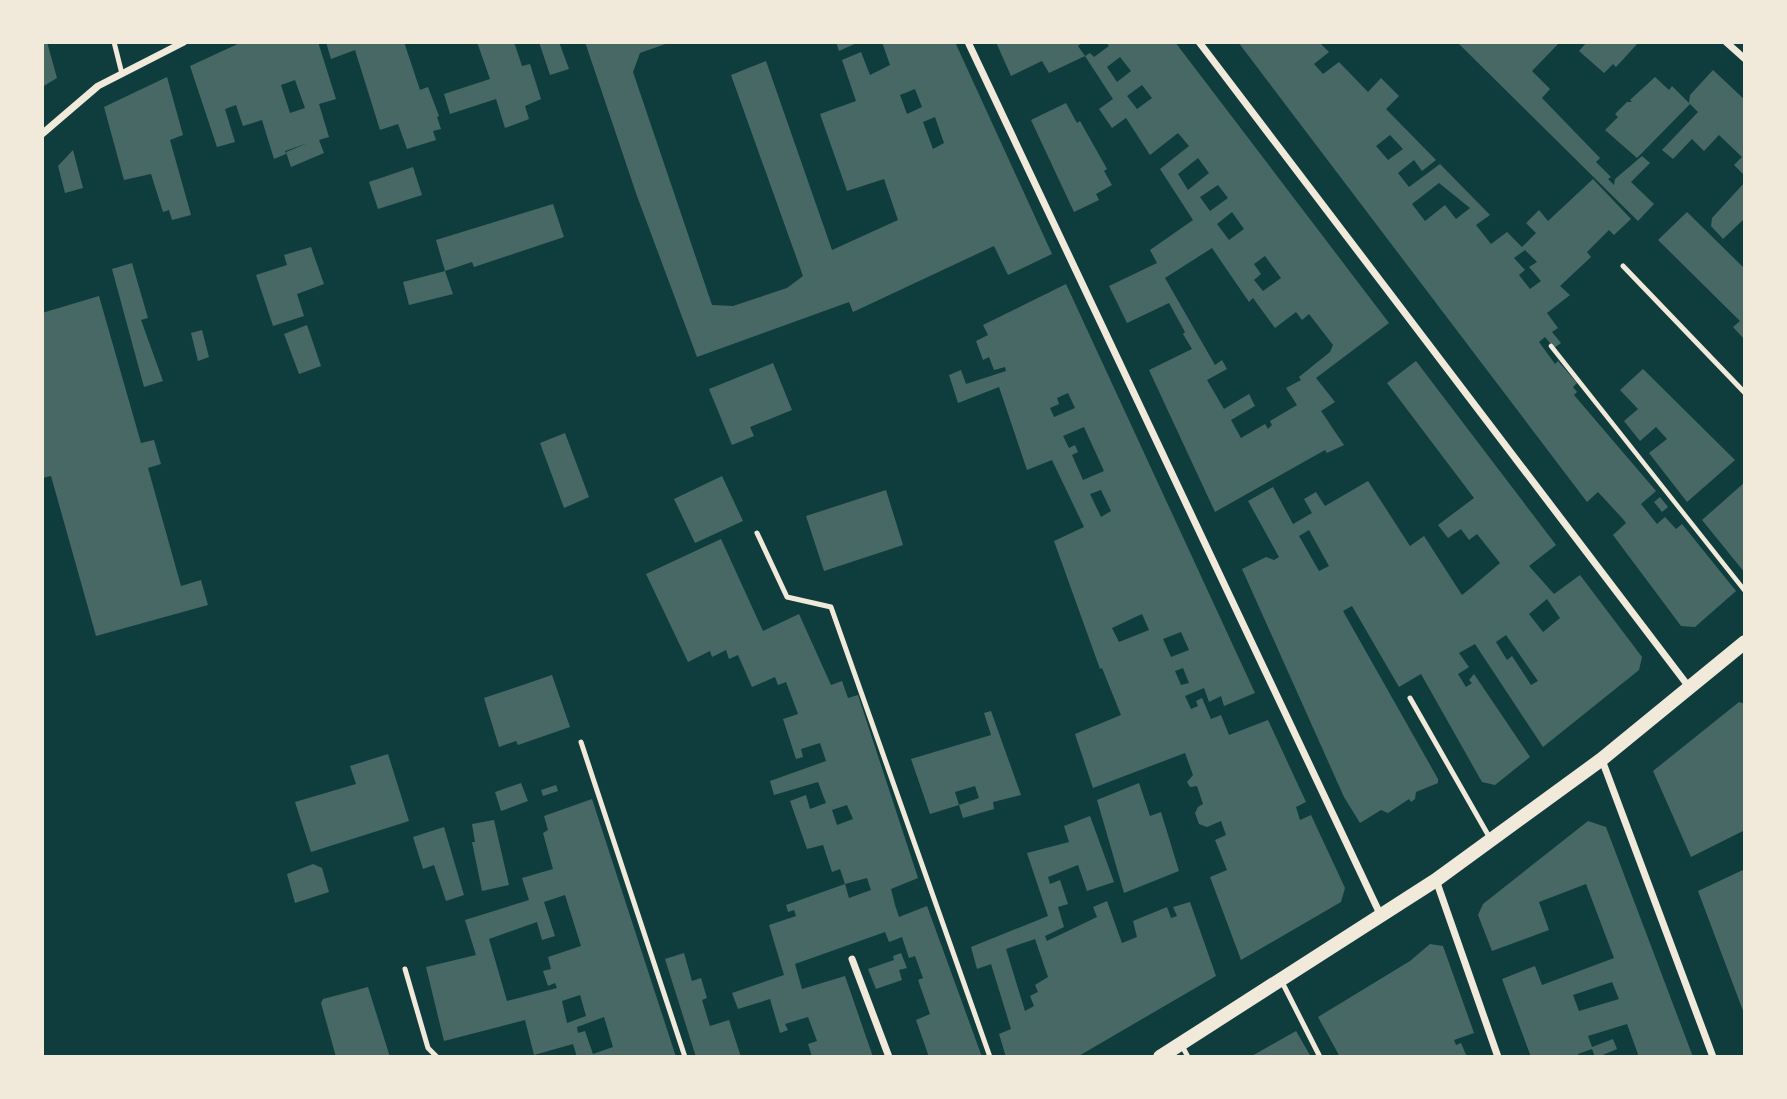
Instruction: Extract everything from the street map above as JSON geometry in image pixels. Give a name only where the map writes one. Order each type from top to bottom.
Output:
[{"type":"main road","points":[[1160,1057],[1436,880],[1602,759],[1745,642]]},
{"type":"street","points":[[42,134],[98,86],[184,42]]},
{"type":"street","points":[[968,42],[1381,916]]},
{"type":"street","points":[[1199,42],[1689,687]]},
{"type":"street","points":[[1726,42],[1745,59]]},
{"type":"street","points":[[1602,759],[1713,1057]]},
{"type":"street","points":[[1436,880],[1498,1057]]},
{"type":"street","points":[[852,959],[889,1057]]},
{"type":"lane","points":[[114,42],[122,74]]},
{"type":"lane","points":[[1623,265],[1745,393]]},
{"type":"lane","points":[[757,533],[787,597],[831,607],[990,1057]]},
{"type":"lane","points":[[1410,698],[1491,840]]},
{"type":"lane","points":[[581,742],[685,1057]]},
{"type":"lane","points":[[405,969],[429,1048],[437,1057]]},
{"type":"lane","points":[[1282,980],[1320,1057]]},
{"type":"lane","points":[[1181,1044],[1188,1057]]},
{"type":"path","points":[[1551,346],[1745,591]]},
{"type":"building","points":[[42,42],[47,42],[57,78],[42,87]]},
{"type":"building","points":[[242,42],[318,42],[336,99],[319,104],[329,137],[319,140],[324,153],[291,167],[286,152],[308,143],[285,151],[286,154],[274,159],[262,120],[243,126],[236,105],[225,109],[235,142],[217,147],[190,66]],"holes":[[[295,80],[305,108],[290,113],[281,85]]]},
{"type":"building","points":[[326,42],[404,42],[420,90],[428,87],[439,116],[437,117],[441,129],[433,131],[436,140],[407,149],[398,124],[380,130],[355,50],[331,59]]},
{"type":"building","points":[[477,42],[514,42],[522,66],[530,64],[541,99],[525,106],[529,119],[505,128],[496,99],[450,114],[444,94],[490,79]]},
{"type":"building","points":[[539,42],[559,42],[569,69],[550,75]]},
{"type":"building","points":[[585,42],[671,42],[640,53],[633,72],[712,305],[733,306],[787,288],[803,276],[731,75],[766,61],[832,250],[898,220],[884,179],[847,191],[820,114],[856,101],[842,60],[861,52],[870,75],[890,65],[882,42],[955,42],[1052,254],[1008,275],[994,246],[853,312],[849,302],[697,357],[637,196]],"holes":[[[915,89],[922,107],[907,114],[900,95]],[[935,117],[944,143],[933,149],[923,122]]]},
{"type":"building","points":[[836,42],[859,42],[839,51]]},
{"type":"building","points":[[996,42],[1083,42],[1078,46],[1085,56],[1049,73],[1042,61],[1011,76]]},
{"type":"building","points":[[1106,42],[1175,42],[1389,323],[1316,378],[1335,402],[1321,411],[1344,445],[1327,453],[1325,450],[1215,512],[1149,370],[1192,349],[1183,334],[1185,332],[1169,303],[1127,323],[1109,286],[1157,263],[1150,250],[1193,220],[1160,169],[1189,146],[1178,133],[1150,155],[1126,118],[1112,128],[1099,109],[1113,99],[1085,56],[1090,53],[1094,57],[1109,46]],"holes":[[[1120,57],[1131,71],[1117,82],[1107,67]],[[1142,85],[1152,98],[1137,109],[1127,96]],[[1198,158],[1209,173],[1188,190],[1178,174]],[[1218,185],[1228,198],[1210,211],[1200,197]],[[1232,212],[1244,229],[1229,240],[1217,224]],[[1212,248],[1249,302],[1253,298],[1275,328],[1296,312],[1302,320],[1309,314],[1333,345],[1330,352],[1299,377],[1301,380],[1286,388],[1297,405],[1270,421],[1272,425],[1268,429],[1265,424],[1241,438],[1231,420],[1255,406],[1249,394],[1224,409],[1207,380],[1227,369],[1222,360],[1215,365],[1165,278]],[[1265,256],[1281,278],[1263,291],[1254,280],[1261,274],[1254,264]]]},
{"type":"building","points":[[1238,42],[1319,42],[1329,52],[1314,64],[1323,74],[1339,62],[1368,92],[1381,78],[1399,96],[1386,109],[1436,160],[1422,171],[1414,160],[1398,173],[1409,187],[1440,164],[1490,215],[1476,225],[1491,244],[1507,232],[1522,247],[1536,233],[1526,223],[1539,210],[1548,221],[1593,179],[1631,219],[1614,235],[1609,230],[1587,252],[1591,257],[1560,286],[1570,295],[1547,313],[1558,328],[1552,332],[1561,343],[1554,348],[1545,337],[1539,342],[1555,364],[1558,361],[1577,383],[1573,387],[1577,392],[1574,395],[1656,491],[1641,504],[1657,524],[1665,517],[1676,529],[1682,524],[1736,591],[1695,627],[1681,626],[1613,535],[1626,523],[1623,519],[1598,492],[1587,502]],"holes":[[[1390,135],[1403,149],[1388,160],[1376,146]],[[1439,183],[1470,208],[1456,219],[1445,205],[1425,221],[1412,204]],[[1525,250],[1537,262],[1529,267],[1541,281],[1530,289],[1519,275],[1525,270],[1514,258]]]},
{"type":"building","points":[[1457,42],[1560,42],[1532,71],[1550,89],[1542,98],[1600,158],[1596,162],[1611,177],[1608,179],[1614,185],[1615,179],[1642,156],[1650,163],[1631,182],[1654,204],[1638,221]]},
{"type":"building","points":[[1587,42],[1639,42],[1616,67],[1613,64],[1604,73],[1579,51]]},
{"type":"building","points":[[1713,70],[1745,100],[1745,176],[1734,165],[1742,157],[1719,135],[1704,151],[1692,139],[1673,159],[1662,150],[1698,112],[1690,104],[1637,158],[1605,130],[1618,117],[1615,114],[1627,102],[1632,102],[1630,100],[1655,77],[1669,90],[1672,86],[1689,103],[1690,95]]},
{"type":"building","points":[[167,77],[183,135],[170,140],[191,215],[172,220],[169,210],[163,212],[151,174],[124,180],[104,107]]},
{"type":"building","points":[[1066,103],[1077,123],[1080,121],[1107,169],[1104,171],[1112,185],[1096,194],[1099,200],[1074,212],[1031,120]]},
{"type":"building","points":[[73,150],[83,188],[65,193],[58,166]]},
{"type":"building","points":[[413,167],[422,195],[378,209],[369,182]]},
{"type":"building","points":[[1745,182],[1745,218],[1723,239],[1711,226],[1712,218]]},
{"type":"building","points":[[553,204],[564,237],[474,267],[472,262],[445,271],[436,240]]},
{"type":"building","points":[[1687,212],[1745,269],[1745,340],[1733,327],[1740,321],[1658,240]]},
{"type":"building","points":[[311,247],[324,284],[297,294],[304,316],[273,326],[256,275],[287,265],[284,255]]},
{"type":"building","points":[[132,263],[148,318],[141,320],[163,381],[144,387],[112,269]]},
{"type":"building","points":[[445,271],[453,294],[409,305],[403,282]]},
{"type":"building","points":[[1066,284],[1255,693],[1224,706],[1221,696],[1209,702],[1204,688],[1185,696],[1191,709],[1198,706],[1196,701],[1202,698],[1211,719],[1221,715],[1229,735],[1268,720],[1306,802],[1296,807],[1300,820],[1311,815],[1345,888],[1341,902],[1241,960],[1210,877],[1227,870],[1215,840],[1226,835],[1221,821],[1207,827],[1199,824],[1195,813],[1203,804],[1197,786],[1190,787],[1187,782],[1193,775],[1185,753],[1093,788],[1075,734],[1121,715],[1102,668],[1100,669],[1054,541],[1084,527],[1052,460],[1027,470],[999,387],[958,403],[949,375],[961,370],[966,384],[1006,371],[1005,367],[994,370],[989,357],[983,360],[976,341],[988,335],[983,325]],"holes":[[[1068,393],[1075,408],[1054,417],[1050,408],[1059,404],[1057,398]],[[1084,427],[1104,471],[1083,480],[1072,455],[1078,452],[1075,445],[1069,448],[1063,436]],[[1101,490],[1111,511],[1101,517],[1090,494]],[[1142,614],[1149,630],[1119,642],[1112,628]],[[1181,632],[1189,650],[1171,657],[1163,639]],[[1183,668],[1189,683],[1181,685],[1175,671]]]},
{"type":"building","points":[[99,296],[141,443],[154,440],[161,464],[148,468],[181,586],[201,580],[208,605],[96,636],[51,476],[42,478],[42,313]]},
{"type":"building","points":[[307,325],[321,366],[299,374],[284,334]]},
{"type":"building","points":[[202,330],[209,357],[198,361],[191,333]]},
{"type":"building","points":[[1416,361],[1556,545],[1529,566],[1554,594],[1580,575],[1642,657],[1639,670],[1543,747],[1475,644],[1459,653],[1469,667],[1458,674],[1466,687],[1472,683],[1469,680],[1474,674],[1530,757],[1495,785],[1482,782],[1421,674],[1399,687],[1352,606],[1343,611],[1438,779],[1438,783],[1416,792],[1415,799],[1411,802],[1409,799],[1388,813],[1381,810],[1360,823],[1344,797],[1242,569],[1266,557],[1274,560],[1279,557],[1248,501],[1273,487],[1293,524],[1312,513],[1304,499],[1316,492],[1325,506],[1368,481],[1410,546],[1424,536],[1462,595],[1500,563],[1477,534],[1469,540],[1461,529],[1448,538],[1438,525],[1474,498],[1387,383]],"holes":[[[1309,530],[1329,566],[1319,571],[1299,536]],[[1547,599],[1560,618],[1543,632],[1529,614]],[[1506,635],[1538,681],[1531,685],[1512,656],[1507,660],[1496,642]]]},
{"type":"building","points":[[773,363],[792,410],[750,427],[754,436],[732,445],[709,389]]},
{"type":"building","points":[[1643,369],[1735,460],[1687,502],[1649,453],[1667,439],[1656,427],[1640,441],[1624,421],[1638,409],[1620,390]]},
{"type":"building","points":[[565,433],[589,497],[564,508],[540,443]]},
{"type":"building","points":[[722,476],[743,521],[695,543],[674,499]]},
{"type":"building","points":[[1745,482],[1745,573],[1702,520]]},
{"type":"building","points":[[886,490],[903,545],[824,571],[806,516]]},
{"type":"building","points":[[1660,497],[1668,507],[1662,512],[1654,502]]},
{"type":"building","points":[[721,539],[763,631],[799,614],[831,685],[842,681],[848,698],[858,695],[918,878],[891,889],[899,917],[927,906],[982,1057],[929,1057],[916,1020],[930,1014],[918,980],[923,978],[915,956],[909,958],[902,937],[889,942],[885,932],[795,964],[802,989],[845,976],[873,1057],[812,1057],[808,1044],[817,1041],[808,1017],[785,1024],[788,1030],[780,1033],[770,999],[738,1009],[732,993],[784,975],[769,925],[796,916],[794,910],[788,912],[786,905],[845,884],[840,869],[832,872],[823,845],[807,849],[790,801],[806,795],[810,809],[826,803],[818,782],[774,795],[770,781],[826,761],[820,743],[801,749],[803,757],[796,759],[783,719],[798,714],[786,682],[778,685],[775,677],[752,687],[738,655],[729,659],[726,650],[712,657],[710,651],[688,662],[646,574]],"holes":[[[847,805],[853,819],[837,825],[832,810]],[[867,878],[871,890],[849,898],[845,884]]]},
{"type":"building","points":[[552,675],[570,727],[518,745],[516,741],[499,747],[484,698]]},
{"type":"building","points":[[1739,702],[1745,704],[1745,830],[1691,857],[1653,771]]},
{"type":"building","points":[[991,711],[1021,795],[993,802],[994,809],[963,818],[959,805],[930,814],[911,759],[991,735],[984,713]],"holes":[[[975,786],[979,798],[959,805],[955,792]]]},
{"type":"building","points":[[388,754],[409,821],[311,852],[295,802],[356,784],[350,766]]},
{"type":"building","points":[[521,783],[528,801],[501,811],[495,792]]},
{"type":"building","points":[[1139,783],[1150,816],[1161,812],[1179,871],[1124,893],[1097,800]]},
{"type":"building","points":[[556,785],[558,791],[543,796],[541,790]]},
{"type":"building","points":[[592,799],[676,1057],[577,1057],[573,1044],[534,1055],[525,1020],[444,1041],[426,967],[476,955],[465,920],[529,900],[522,878],[553,869],[543,833],[548,830],[544,816]],"holes":[[[565,895],[581,946],[548,957],[551,969],[543,971],[548,986],[555,983],[557,988],[507,1001],[489,939],[537,922],[542,940],[555,936],[544,902]],[[580,995],[586,1016],[567,1023],[562,1001]],[[604,1017],[613,1047],[593,1054],[585,1031],[578,1033],[577,1027]]]},
{"type":"building","points":[[1090,816],[1114,882],[1087,891],[1078,865],[1048,877],[1050,884],[1060,880],[1068,904],[1058,907],[1064,927],[1045,936],[1047,941],[1097,917],[1093,907],[1107,901],[1122,943],[1137,937],[1133,921],[1167,907],[1171,918],[1177,916],[1173,907],[1190,902],[1216,976],[1077,1057],[1006,1057],[999,1034],[1011,1029],[991,964],[977,969],[971,947],[1048,916],[1027,853],[1069,842],[1064,826]],"holes":[[[1035,939],[1048,977],[1035,985],[1038,992],[1030,996],[1034,1006],[1025,1011],[1006,949]]]},
{"type":"building","points":[[494,820],[509,885],[482,891],[472,842],[475,842],[472,824]]},
{"type":"building","points":[[1588,821],[1606,827],[1693,1057],[1639,1057],[1627,1024],[1588,1036],[1592,1047],[1613,1039],[1617,1049],[1598,1057],[1595,1057],[1592,1049],[1578,1054],[1579,1057],[1531,1057],[1502,979],[1535,966],[1542,985],[1614,958],[1586,884],[1539,902],[1549,930],[1492,951],[1478,915],[1483,904]],"holes":[[[1612,982],[1619,999],[1579,1011],[1573,995]]]},
{"type":"building","points":[[444,827],[464,895],[446,901],[434,865],[423,869],[413,837]]},
{"type":"building","points":[[313,864],[322,868],[329,892],[295,903],[287,874]]},
{"type":"building","points":[[1745,869],[1745,1016],[1698,891]]},
{"type":"building","points":[[1430,944],[1443,946],[1474,1033],[1454,1040],[1456,1045],[1461,1043],[1467,1057],[1340,1057],[1318,1017],[1410,961]]},
{"type":"building","points":[[684,953],[692,981],[701,978],[707,998],[702,1000],[710,1026],[729,1020],[741,1057],[696,1057],[665,959]]},
{"type":"building","points":[[901,953],[907,968],[899,970],[902,980],[876,989],[868,969],[894,960],[893,956]]},
{"type":"building","points":[[368,987],[390,1057],[336,1057],[321,1003],[323,999]]},
{"type":"building","points":[[1296,1031],[1311,1057],[1250,1057]]}]
